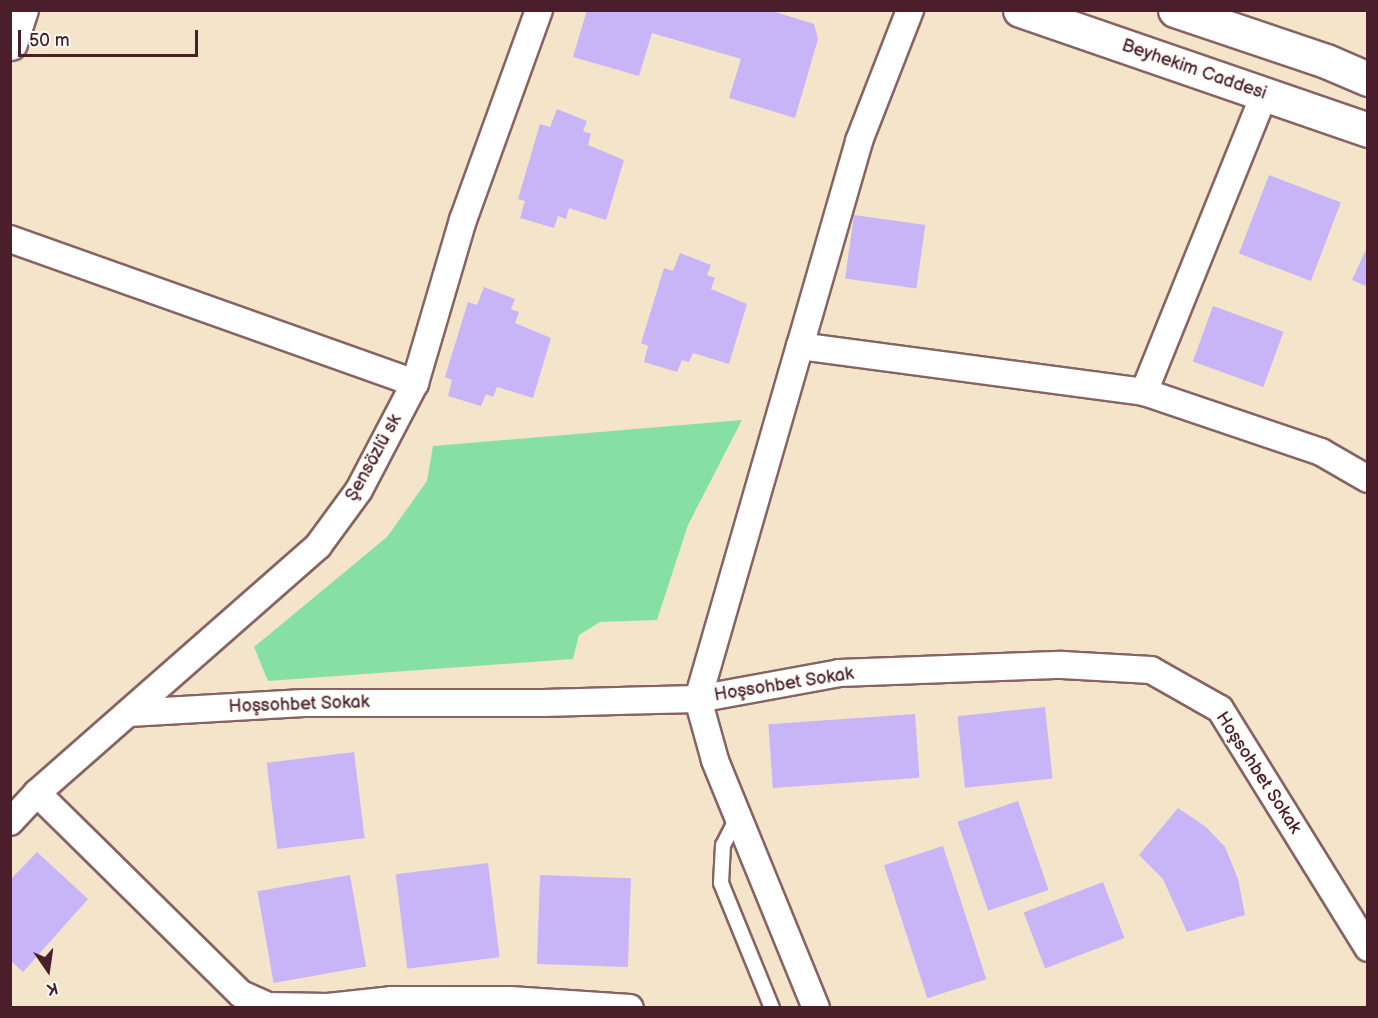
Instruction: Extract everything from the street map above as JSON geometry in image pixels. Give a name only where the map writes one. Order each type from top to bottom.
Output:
[{"type":"main road","points":[[10,43],[21,10]]},
{"type":"main road","name":"Beyhekim Caddesi","points":[[1020,10],[1368,130]]},
{"type":"main road","points":[[1175,10],[1326,61],[1368,79]]},
{"type":"street","name":"Şensözlü sk","points":[[10,822],[37,793],[318,546],[359,490],[415,383],[463,220],[539,10]]},
{"type":"street","points":[[816,1008],[715,760],[698,699],[859,141],[910,10]]},
{"type":"street","points":[[1144,392],[1264,95]]},
{"type":"street","points":[[10,238],[415,383]]},
{"type":"street","points":[[800,346],[1144,392],[1321,452],[1368,479]]},
{"type":"street","name":"Hoşsohbet Sokak","points":[[129,712],[304,703],[543,703],[698,699],[839,673],[1062,665],[1151,670],[1220,709],[1368,948]]},
{"type":"street","points":[[37,793],[241,993],[268,1006],[328,1007],[391,1000],[510,1000],[630,1008]]},
{"type":"lane","points":[[738,816],[723,845],[721,883],[772,1008]]},
{"type":"green space","points":[[742,420],[688,525],[657,620],[600,622],[579,635],[573,659],[268,681],[254,647],[387,537],[427,481],[433,446]]},
{"type":"building","points":[[587,10],[769,10],[814,24],[818,39],[795,118],[729,98],[741,59],[652,33],[639,76],[573,57]]},
{"type":"building","points":[[557,109],[587,121],[583,131],[591,134],[588,145],[624,160],[606,220],[569,208],[566,219],[558,216],[554,228],[520,218],[525,201],[518,199],[540,124],[550,127]]},
{"type":"building","points":[[1269,175],[1341,203],[1311,281],[1239,253]]},
{"type":"building","points":[[854,215],[925,225],[916,288],[845,278]]},
{"type":"building","points":[[1368,245],[1368,287],[1352,280]]},
{"type":"building","points":[[680,253],[711,265],[707,275],[715,278],[711,289],[747,304],[729,364],[693,353],[689,362],[682,360],[677,372],[644,362],[648,346],[641,343],[664,268],[673,271]]},
{"type":"building","points":[[484,287],[515,299],[511,309],[519,312],[515,323],[551,338],[533,398],[497,387],[493,397],[486,394],[481,406],[448,396],[452,380],[445,377],[468,302],[477,305]]},
{"type":"building","points":[[1213,306],[1283,332],[1263,387],[1193,361]]},
{"type":"building","points":[[1045,707],[1053,779],[965,788],[957,716]]},
{"type":"building","points":[[915,714],[919,778],[773,788],[768,724]]},
{"type":"building","points":[[354,752],[365,838],[277,849],[267,763]]},
{"type":"building","points":[[1018,801],[1049,890],[988,911],[957,822]]},
{"type":"building","points":[[1178,808],[1206,827],[1225,847],[1238,879],[1245,915],[1187,932],[1163,879],[1139,855]]},
{"type":"building","points":[[943,846],[986,979],[927,998],[884,865]]},
{"type":"building","points":[[37,852],[88,899],[23,972],[10,960],[10,880]]},
{"type":"building","points":[[488,863],[500,957],[407,969],[396,874]]},
{"type":"building","points":[[350,875],[366,967],[274,983],[257,891]]},
{"type":"building","points":[[540,875],[631,878],[628,967],[537,964]]},
{"type":"building","points":[[1103,882],[1125,938],[1045,968],[1024,912]]}]
